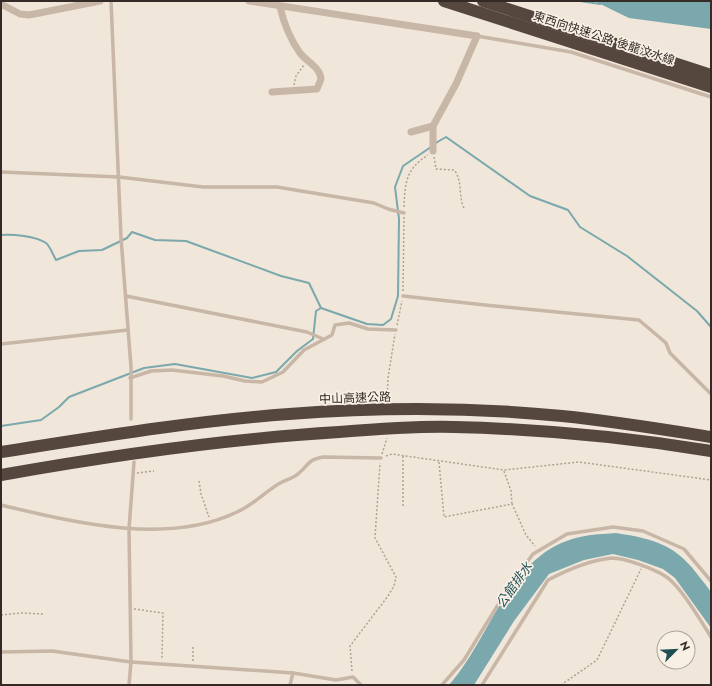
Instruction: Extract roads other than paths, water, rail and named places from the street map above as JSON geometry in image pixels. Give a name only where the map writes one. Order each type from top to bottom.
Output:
[{"type":"highway","name":"東西向快速公路 後龍汶水線","points":[[444,1],[711,87]]},
{"type":"highway","name":"東西向快速公路 後龍汶水線","points":[[483,1],[711,75]]},
{"type":"highway","name":"中山高速公路","points":[[1,452],[136,431],[213,422],[290,414],[374,410],[458,410],[561,415],[620,422],[711,437]]},
{"type":"highway","points":[[1,475],[92,459],[215,442],[304,434],[405,428],[452,427],[558,432],[711,451]]},
{"type":"street","points":[[1,4],[20,14],[29,15],[100,1]]},
{"type":"street","points":[[248,1],[476,36],[456,84],[433,126],[434,151]]},
{"type":"street","points":[[272,92],[317,89],[321,74],[301,54],[284,22],[280,7]]},
{"type":"street","points":[[411,132],[433,126]]},
{"type":"lane","points":[[110,1],[121,238],[128,330],[131,419]]},
{"type":"lane","points":[[476,36],[571,52],[711,97]]},
{"type":"lane","points":[[1,172],[119,178],[203,187],[277,187],[374,203],[388,209],[404,213]]},
{"type":"lane","points":[[126,296],[307,332],[323,339]]},
{"type":"lane","points":[[403,296],[639,320],[666,343],[670,353],[711,394]]},
{"type":"lane","points":[[130,378],[151,372],[172,370],[224,376],[245,381],[262,382],[283,372],[304,350],[332,335],[335,325],[349,324],[368,329],[396,330]]},
{"type":"lane","points":[[1,344],[128,330]]},
{"type":"lane","points":[[1,505],[129,530],[173,528],[211,523],[238,512],[253,504],[279,484],[299,473],[308,462],[315,458],[323,456],[381,458]]},
{"type":"lane","points":[[129,685],[131,662],[129,530],[134,462]]},
{"type":"lane","points":[[442,685],[464,660],[512,582],[532,554],[567,534],[613,527],[643,531],[684,549],[711,581]]},
{"type":"lane","points":[[482,685],[548,580],[561,573],[594,562],[613,558],[642,566],[665,576],[685,598],[711,637]]},
{"type":"lane","points":[[1,652],[52,651],[131,662],[293,674],[336,680],[353,677],[361,685]]},
{"type":"lane","points":[[290,685],[293,674]]},
{"type":"water","points":[[594,1],[711,1],[711,29],[629,18]]},
{"type":"water","name":"公館排水","points":[[616,533],[654,541],[674,551],[683,558],[707,586],[711,594],[711,628],[675,578],[663,569],[638,560],[613,554],[584,560],[549,574],[514,621],[474,685],[449,685],[464,666],[518,578],[535,560],[555,546],[580,537]]},
{"type":"waterway","points":[[580,1],[600,4]]},
{"type":"waterway","points":[[434,144],[446,137],[530,196],[568,210],[580,227],[627,256],[697,311],[711,327]]},
{"type":"waterway","points":[[1,235],[24,236],[42,241],[49,246],[56,260],[79,251],[102,250],[127,238],[132,232],[155,240],[186,241],[281,276],[309,283],[321,308],[367,324],[383,325],[391,319],[398,296],[399,219],[395,187],[403,166],[431,147]]},
{"type":"waterway","points":[[1,426],[41,420],[59,407],[69,397],[144,368],[175,364],[252,378],[276,372],[297,351],[313,339],[316,311],[321,308]]}]
